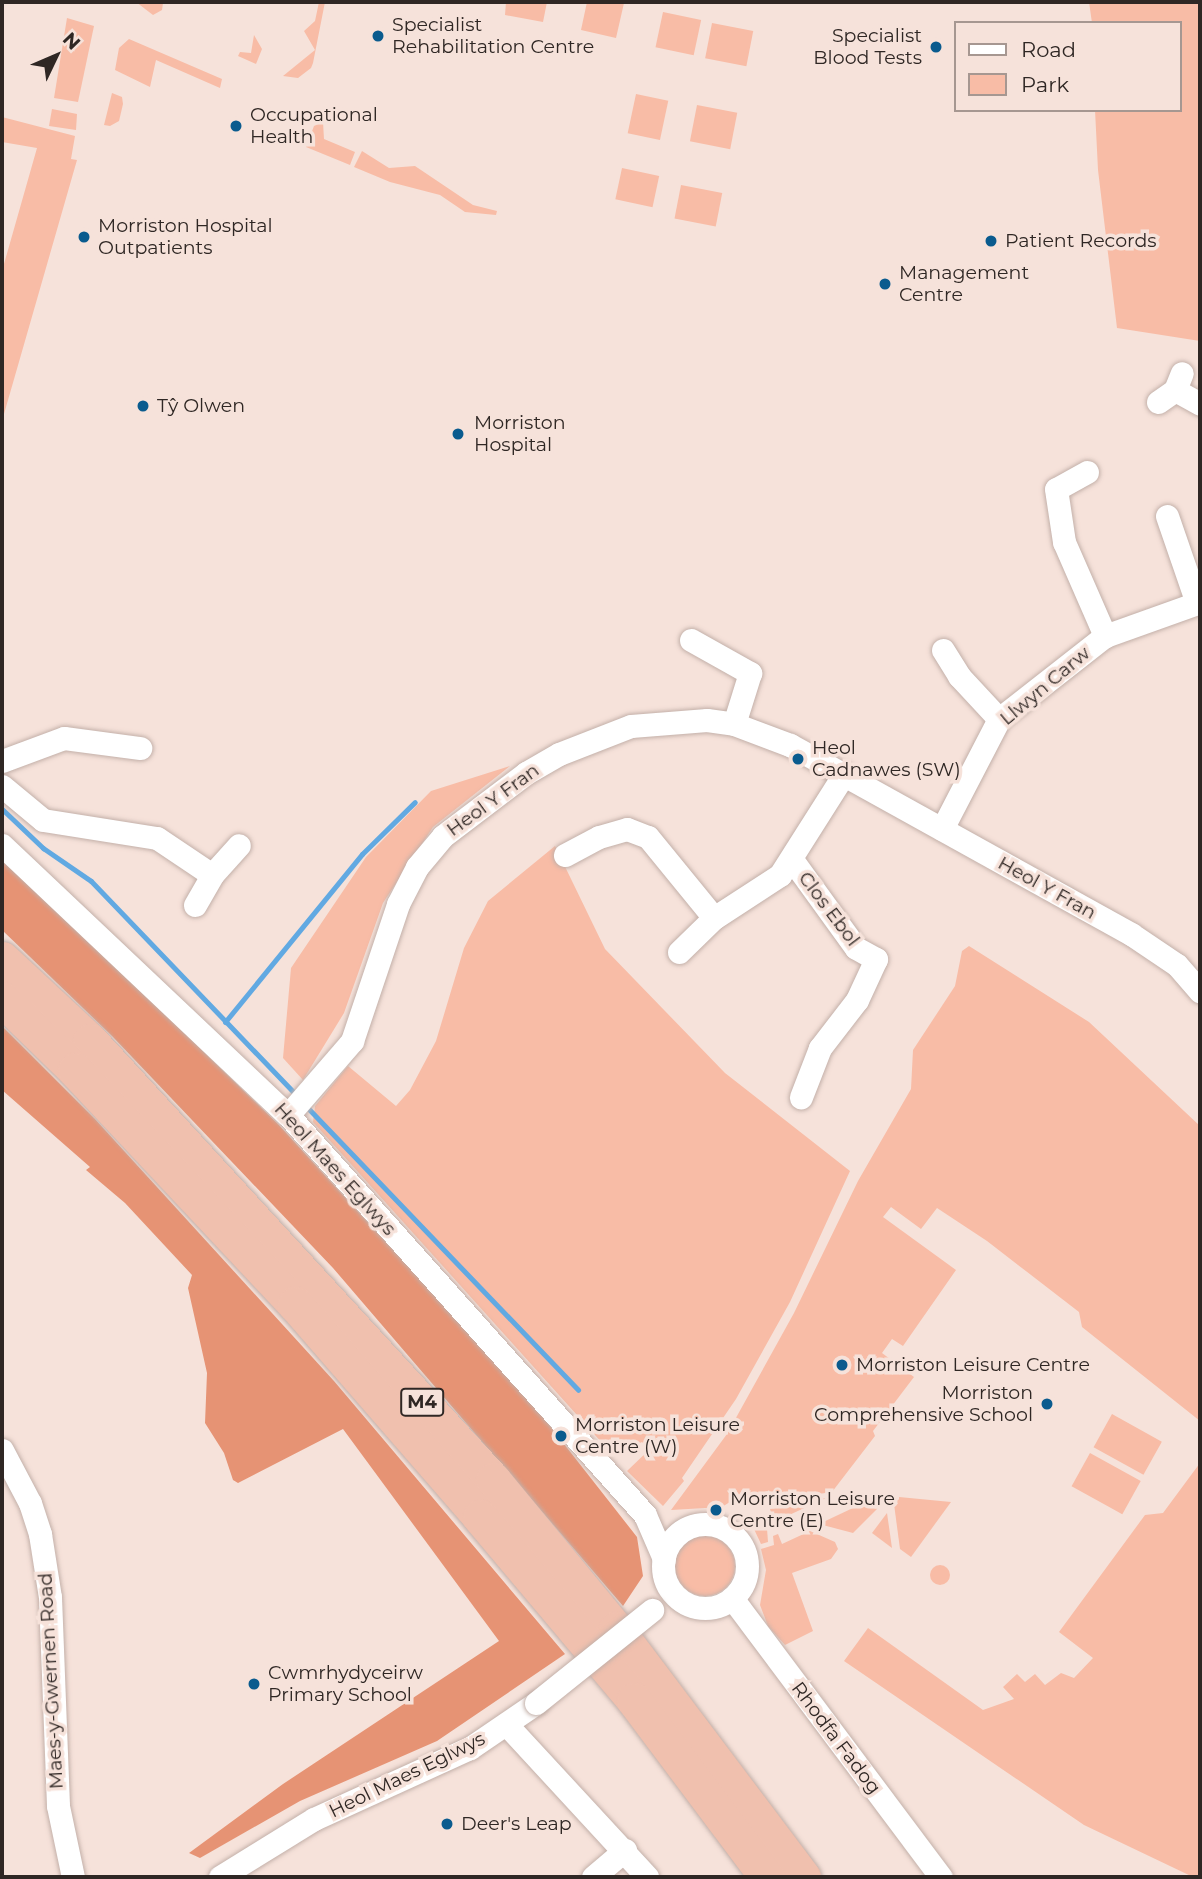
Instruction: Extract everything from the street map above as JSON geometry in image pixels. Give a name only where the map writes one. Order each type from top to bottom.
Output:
[{"type":"highway","name":"M4","points":[[2,959],[90,1041],[493,1480],[616,1629],[803,1877]]},
{"type":"highway","name":"M4","points":[[2,999],[75,1070],[295,1304],[454,1486],[634,1700],[766,1877]]},
{"type":"street","points":[[1172,388],[1200,404]]},
{"type":"street","points":[[1087,472],[1056,489],[1064,542],[1105,636]]},
{"type":"street","points":[[1167,516],[1199,602]]},
{"type":"street","name":"Llwyn Carw","points":[[942,829],[999,719],[1105,636],[1199,602]]},
{"type":"street","points":[[691,640],[750,673],[734,724]]},
{"type":"street","points":[[943,650],[959,676],[999,719]]},
{"type":"street","name":"Heol Y Fran","points":[[288,1115],[352,1041],[398,904],[416,867],[443,836],[526,773],[596,739],[631,726],[707,720],[734,724],[790,745],[1131,934],[1177,965],[1200,991]]},
{"type":"street","points":[[2,761],[64,738],[140,748]]},
{"type":"street","points":[[679,952],[714,918],[759,891],[793,860],[844,774]]},
{"type":"street","points":[[2,786],[43,820],[157,838],[212,874]]},
{"type":"street","points":[[565,855],[599,836],[626,829],[648,837],[714,918]]},
{"type":"street","name":"Heol Maes Eglwys","points":[[2,845],[288,1115],[645,1515],[676,1595],[692,1605]]},
{"type":"street","points":[[195,905],[212,874],[239,845]]},
{"type":"street","name":"Clos Ebol","points":[[793,860],[856,948],[876,959],[858,1000],[820,1048],[801,1097]]},
{"type":"street","name":"Maes-y-Gwernen Road","points":[[2,1450],[30,1503],[42,1547],[50,1597],[58,1806],[73,1877]]},
{"type":"street","name":"Heol Maes Eglwys","points":[[645,1515],[685,1529],[713,1524],[737,1538],[746,1554],[747,1572],[732,1598]]},
{"type":"street","points":[[685,1529],[671,1542],[652,1610],[692,1605],[711,1607],[732,1598]]},
{"type":"street","name":"Rhodfa Fadog","points":[[732,1598],[942,1877]]},
{"type":"street","name":"Heol Maes Eglwys","points":[[220,1877],[304,1825],[470,1748],[536,1703],[652,1610]]},
{"type":"street","points":[[506,1724],[625,1850],[647,1877]]},
{"type":"street","points":[[593,1877],[625,1850]]},
{"type":"green space","points":[[136,2],[163,3],[162,10],[153,15]]},
{"type":"green space","points":[[319,2],[325,2],[313,63],[311,68],[298,78],[283,76],[315,50],[304,31],[315,21]]},
{"type":"green space","points":[[506,2],[547,2],[543,22],[505,15]]},
{"type":"green space","points":[[587,2],[624,3],[616,38],[581,30]]},
{"type":"green space","points":[[1089,2],[1200,2],[1200,341],[1117,328],[1098,170],[1095,112],[1181,112],[1181,21],[1092,21]]},
{"type":"green space","points":[[663,12],[701,20],[694,55],[656,47]]},
{"type":"green space","points":[[67,18],[94,26],[78,102],[54,98]]},
{"type":"green space","points":[[712,23],[753,31],[746,66],[705,58]]},
{"type":"green space","points":[[254,35],[262,49],[256,64],[238,56],[240,52],[251,53]]},
{"type":"green space","points":[[129,39],[222,79],[220,88],[156,60],[150,87],[115,70],[119,48]]},
{"type":"green space","points":[[112,93],[122,97],[123,104],[119,121],[110,126],[104,125]]},
{"type":"green space","points":[[636,94],[668,101],[660,140],[628,133]]},
{"type":"green space","points":[[697,105],[737,113],[730,149],[690,141]]},
{"type":"green space","points":[[52,109],[77,114],[76,130],[49,126]]},
{"type":"green space","points":[[2,117],[75,136],[71,159],[77,160],[2,421],[2,271],[37,148],[2,142]]},
{"type":"green space","points":[[323,122],[324,139],[355,152],[350,165],[306,147],[314,126]]},
{"type":"green space","points":[[362,151],[389,168],[415,166],[473,205],[497,211],[496,215],[465,212],[440,195],[390,182],[354,167]]},
{"type":"green space","points":[[622,168],[659,176],[653,207],[615,199]]},
{"type":"green space","points":[[681,185],[722,193],[716,226],[675,218]]},
{"type":"green space","points":[[510,766],[433,827],[383,903],[344,1013],[303,1080],[283,1058],[291,968],[366,857],[431,791]]},
{"type":"green space","points":[[555,846],[605,949],[725,1073],[850,1171],[790,1302],[736,1399],[682,1478],[684,1481],[663,1506],[627,1471],[650,1449],[642,1442],[613,1455],[313,1122],[315,1106],[348,1066],[396,1106],[410,1090],[436,1041],[464,948],[488,901]]},
{"type":"green space","points":[[969,946],[1089,1022],[1200,1126],[1200,1421],[1082,1327],[1079,1312],[987,1241],[937,1208],[921,1229],[891,1207],[883,1217],[956,1270],[903,1346],[892,1339],[882,1353],[914,1377],[873,1431],[875,1436],[832,1492],[771,1501],[769,1490],[760,1499],[743,1493],[739,1504],[733,1500],[722,1507],[671,1510],[727,1434],[794,1313],[858,1181],[911,1089],[913,1050],[955,986],[962,951]]},
{"type":"green space","points":[[1112,1414],[1162,1442],[1143,1475],[1094,1447]]},
{"type":"green space","points":[[1090,1453],[1141,1481],[1122,1514],[1072,1486]]},
{"type":"green space","points":[[1200,1463],[1200,1877],[1193,1877],[1084,1825],[844,1661],[868,1628],[983,1710],[1014,1699],[1003,1687],[1017,1674],[1025,1682],[1035,1674],[1045,1685],[1061,1673],[1074,1678],[1093,1658],[1059,1632],[1145,1515],[1163,1513]]},
{"type":"green space","points":[[899,1497],[951,1502],[911,1557],[900,1549],[894,1504]]},
{"type":"green space","points":[[826,1498],[774,1522],[770,1509]]},
{"type":"green space","points":[[872,1499],[880,1506],[853,1533],[819,1524]]},
{"type":"green space","points":[[887,1513],[892,1548],[872,1533]]},
{"type":"green space","points":[[760,1514],[766,1515],[768,1542],[761,1544],[754,1529]]},
{"type":"green space","points":[[810,1531],[835,1542],[838,1549],[831,1559],[792,1573],[813,1631],[785,1645],[768,1626],[760,1605],[766,1570],[761,1549],[774,1545],[773,1536],[778,1534],[782,1544]]},
{"type":"green space","points":[[699,1536],[711,1536],[730,1549],[735,1566],[733,1578],[722,1591],[711,1596],[699,1596],[680,1583],[675,1572],[675,1560],[688,1541]]},
{"type":"green space","points":[[940,1565],[947,1568],[950,1575],[947,1582],[940,1585],[933,1582],[930,1575],[933,1568]]},
{"type":"shaded area","points":[[2,856],[279,1125],[528,1398],[637,1537],[643,1576],[623,1606],[333,1268],[112,1036],[2,930]]},
{"type":"shaded area","points":[[2,1026],[95,1119],[334,1381],[565,1654],[437,1741],[300,1801],[200,1858],[189,1853],[283,1784],[499,1641],[343,1429],[238,1483],[233,1480],[224,1453],[205,1423],[207,1373],[188,1288],[192,1275],[125,1203],[86,1170],[90,1167],[2,1090]]},
{"type":"waterway","points":[[225,1022],[362,854],[415,802]]},
{"type":"waterway","points":[[2,809],[43,848],[91,881],[298,1097]]},
{"type":"waterway","points":[[304,1104],[578,1390]]},
{"type":"place","name":"Specialist Rehabilitation Centre","points":[[378,36]]},
{"type":"place","name":"Specialist Blood Tests","points":[[936,47]]},
{"type":"place","name":"Occupational Health","points":[[236,126]]},
{"type":"place","name":"Morriston Hospital Outpatients","points":[[84,237]]},
{"type":"place","name":"Patient Records","points":[[991,241]]},
{"type":"place","name":"Management Centre","points":[[885,284]]},
{"type":"place","name":"Tŷ Olwen","points":[[143,406]]},
{"type":"place","name":"Morriston Hospital","points":[[458,434]]},
{"type":"place","name":"Heol Cadnawes (SW)","points":[[798,759]]},
{"type":"place","name":"Morriston Leisure Centre","points":[[842,1365]]},
{"type":"place","name":"Morriston Comprehensive School","points":[[1047,1404]]},
{"type":"place","name":"Morriston Leisure Centre (W)","points":[[561,1436]]},
{"type":"place","name":"Morriston Leisure Centre (E)","points":[[716,1510]]},
{"type":"place","name":"Cwmrhydyceirw Primary School","points":[[254,1684]]},
{"type":"place","name":"Deer's Leap","points":[[447,1824]]}]
